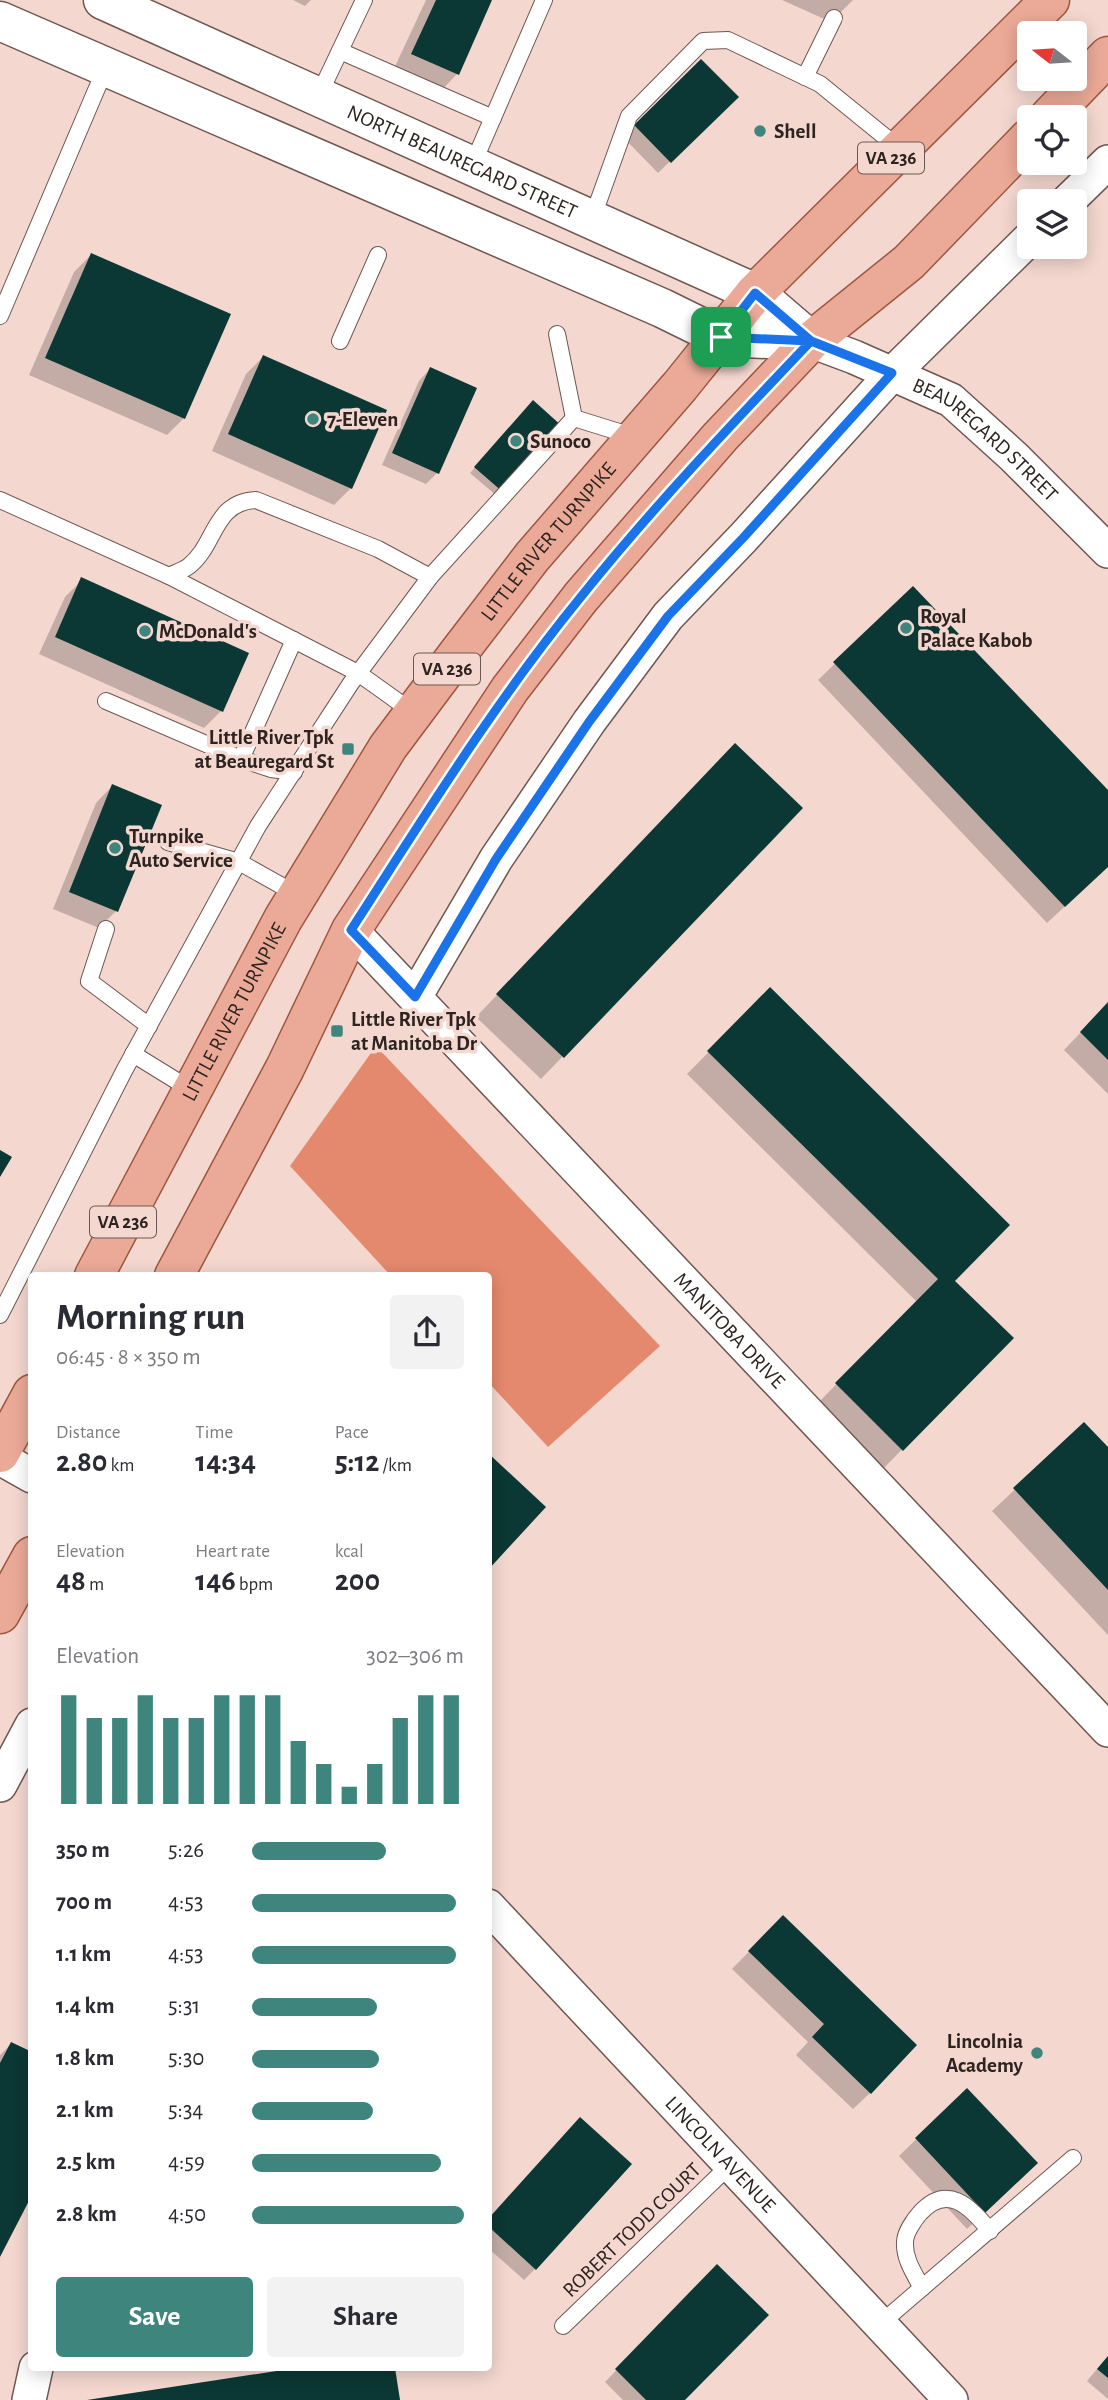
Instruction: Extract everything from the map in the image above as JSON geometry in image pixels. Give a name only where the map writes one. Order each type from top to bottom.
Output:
[{"type":"main road","name":"NORTH BEAUREGARD STREET","points":[[103,0],[755,293],[811,341]]},
{"type":"main road","points":[[970,81],[1016,0]]},
{"type":"main road","name":"LITTLE RIVER TURNPIKE","points":[[96,1272],[298,895],[388,747],[532,557],[721,337],[755,293],[1050,0]]},
{"type":"main road","points":[[0,21],[662,308],[721,337]]},
{"type":"main road","points":[[1061,105],[1107,58]]},
{"type":"main road","name":"VA 236","points":[[176,1272],[285,1068],[351,930],[510,689],[581,597],[720,436],[811,341],[909,262],[1017,150]]},
{"type":"main road","name":"BEAUREGARD STREET","points":[[721,337],[811,341]]},
{"type":"main road","points":[[0,1455],[28,1402]]},
{"type":"main road","points":[[0,1614],[28,1563]]},
{"type":"street","points":[[1080,189],[1108,162]]},
{"type":"street","points":[[415,997],[496,859],[589,722],[668,616],[743,538],[892,373],[1017,251]]},
{"type":"street","name":"BEAUREGARD STREET","points":[[811,341],[892,373],[950,400],[1014,457],[1108,551]]},
{"type":"street","name":"MANITOBA DRIVE","points":[[351,930],[1108,1730]]},
{"type":"street","points":[[0,1455],[28,1473]]},
{"type":"street","points":[[0,1785],[28,1732]]},
{"type":"street","name":"LINCOLN AVENUE","points":[[492,1910],[951,2400]]},
{"type":"street","points":[[29,2400],[35,2371]]},
{"type":"lane","points":[[318,97],[364,0]]},
{"type":"lane","points":[[472,166],[544,0]]},
{"type":"lane","points":[[805,77],[834,18]]},
{"type":"lane","points":[[592,219],[629,116],[703,41],[729,40],[820,84],[900,149]]},
{"type":"lane","points":[[340,51],[493,118]]},
{"type":"lane","points":[[0,316],[106,67]]},
{"type":"lane","points":[[340,341],[378,255]]},
{"type":"lane","points":[[557,334],[574,418]]},
{"type":"lane","points":[[574,418],[635,437]]},
{"type":"lane","points":[[0,1315],[133,1054],[258,826],[358,673],[430,577],[574,418]]},
{"type":"lane","points":[[0,500],[169,576],[294,640],[358,673],[414,713]]},
{"type":"lane","points":[[169,576],[190,566],[209,540],[221,517],[232,507],[245,501],[256,500],[378,550],[430,577]]},
{"type":"lane","points":[[241,759],[294,640]]},
{"type":"lane","points":[[106,701],[241,759],[271,769],[293,772]]},
{"type":"lane","points":[[169,842],[239,862],[298,895]]},
{"type":"lane","points":[[106,929],[89,981],[149,1026]]},
{"type":"lane","points":[[133,1054],[193,1091]]},
{"type":"lane","points":[[880,2324],[1073,2158]]},
{"type":"lane","name":"ROBERT TODD COURT","points":[[563,2326],[731,2164]]},
{"type":"lane","points":[[922,2288],[908,2263],[904,2239],[915,2218],[929,2203],[942,2197],[959,2201],[980,2218],[990,2231]]},
{"type":"shaded area","points":[[376,1046],[660,1346],[548,1447],[492,1386],[492,1272],[387,1272],[290,1166]]},
{"type":"building","points":[[436,0],[492,0],[459,75],[411,54]]},
{"type":"building","points":[[701,59],[739,97],[671,163],[634,125]]},
{"type":"building","points":[[91,253],[231,314],[185,419],[45,358]]},
{"type":"building","points":[[263,355],[387,410],[352,489],[228,434]]},
{"type":"building","points":[[430,367],[477,388],[439,474],[392,453]]},
{"type":"building","points":[[533,400],[563,427],[504,493],[474,467]]},
{"type":"building","points":[[81,577],[249,653],[223,712],[55,637]]},
{"type":"building","points":[[913,586],[1108,790],[1108,867],[1065,907],[833,662]]},
{"type":"building","points":[[735,743],[803,808],[564,1058],[496,994]]},
{"type":"building","name":"Turnpike Auto Service","points":[[112,784],[162,805],[118,912],[69,892]]},
{"type":"building","points":[[770,987],[1010,1225],[955,1281],[1014,1338],[903,1451],[835,1383],[938,1279],[707,1051]]},
{"type":"building","points":[[1108,1002],[1108,1060],[1080,1032]]},
{"type":"building","points":[[0,1150],[12,1157],[0,1177]]},
{"type":"building","points":[[1084,1422],[1108,1447],[1108,1590],[1013,1488]]},
{"type":"building","points":[[492,1457],[546,1507],[492,1566]]},
{"type":"building","points":[[783,1915],[917,2045],[871,2094],[812,2037],[824,2024],[748,1951]]},
{"type":"building","points":[[11,2042],[28,2050],[28,2203],[0,2257],[0,2063]]},
{"type":"building","points":[[967,2088],[1038,2163],[985,2213],[915,2138]]},
{"type":"building","points":[[580,2117],[632,2164],[536,2270],[492,2230],[492,2215]]},
{"type":"building","points":[[717,2264],[769,2315],[685,2400],[646,2400],[615,2369]]},
{"type":"building","points":[[1108,2356],[1108,2378],[1097,2369]]},
{"type":"building","points":[[276,2371],[395,2371],[400,2400],[87,2400]]},
{"type":"place","name":"Shell","points":[[760,131]]},
{"type":"place","name":"7-Eleven","points":[[313,419]]},
{"type":"place","name":"Sunoco","points":[[516,441]]},
{"type":"place","name":"Royal Palace Kabob","points":[[906,628]]},
{"type":"place","name":"McDonald's","points":[[145,631]]},
{"type":"place","name":"Little River Tpk at Beauregard St","points":[[348,749]]},
{"type":"place","name":"Turnpike Auto Service","points":[[115,848]]},
{"type":"place","name":"Little River Tpk at Manitoba Dr","points":[[337,1031]]},
{"type":"place","name":"Lincolnia Academy","points":[[1037,2053]]},
{"type":"route","points":[[721,337],[755,293],[811,341],[892,373],[743,538],[668,616],[589,722],[496,859],[415,997],[351,930],[510,689],[581,597],[720,436],[811,341],[721,337]]}]
